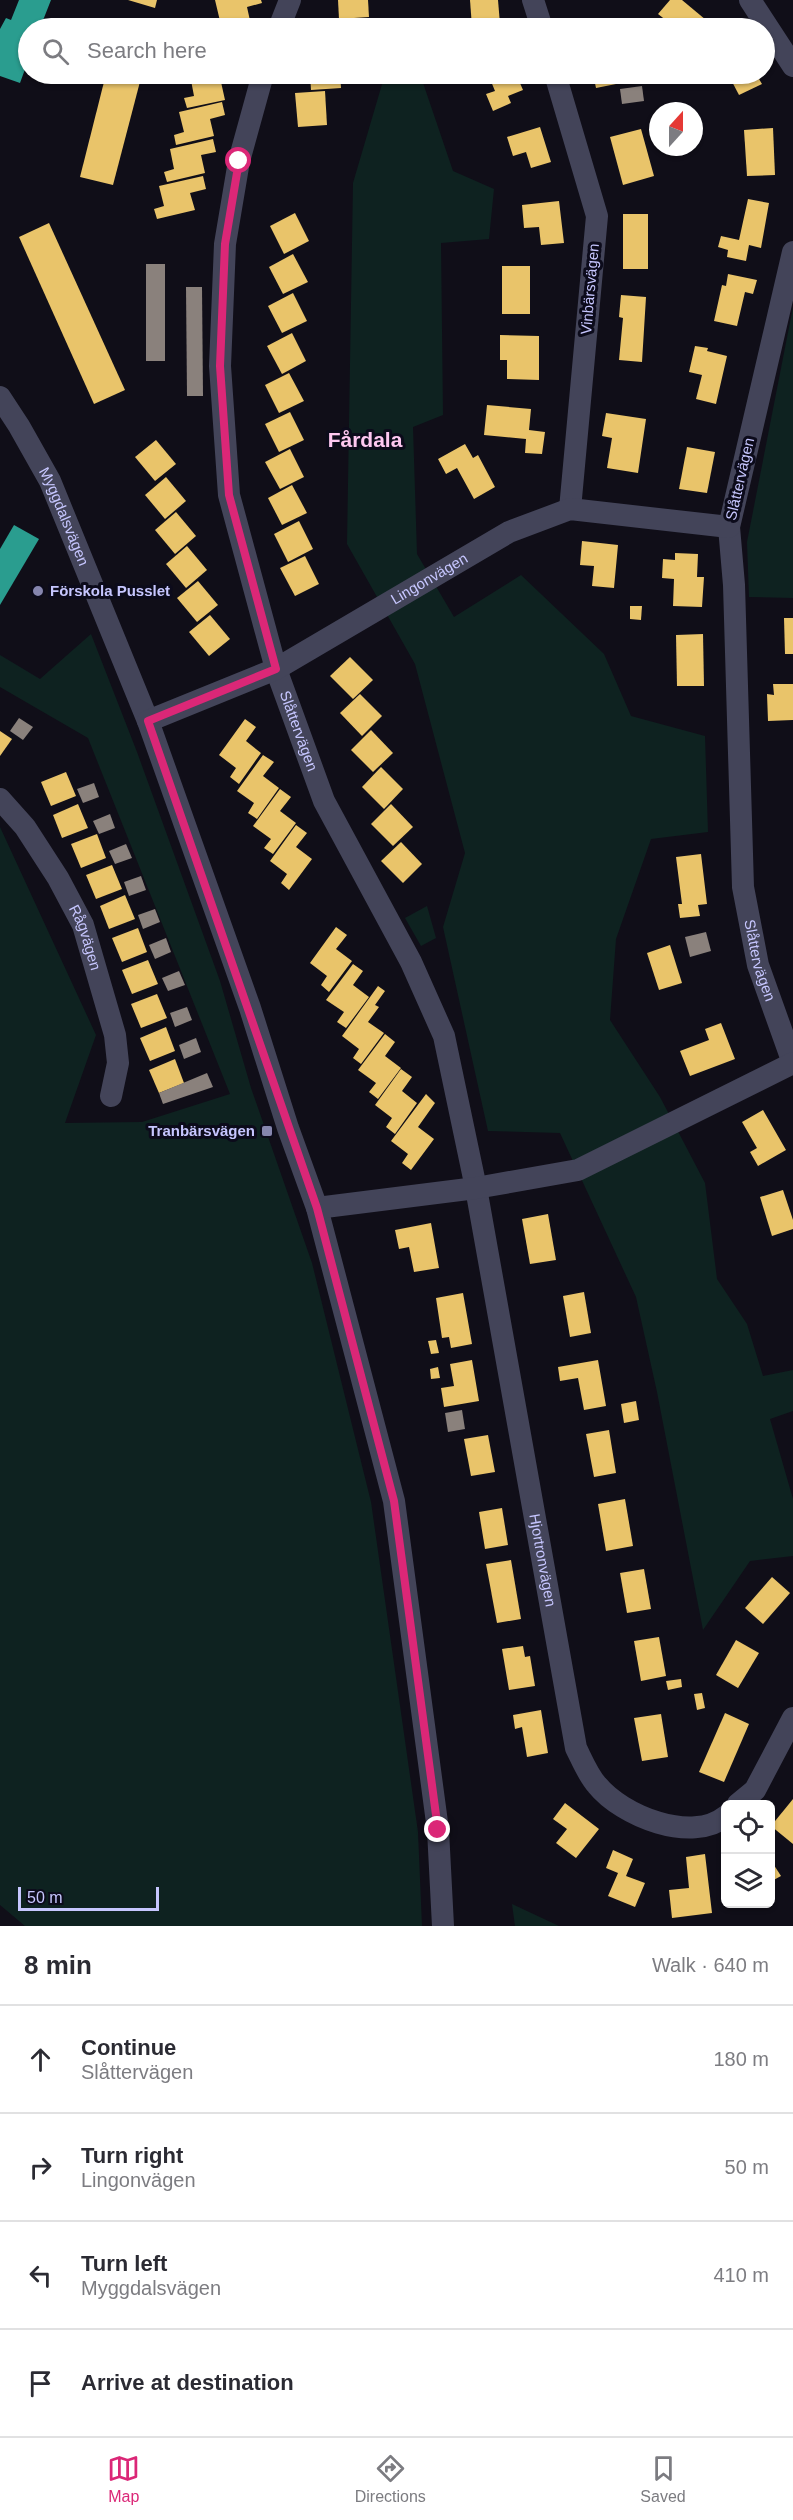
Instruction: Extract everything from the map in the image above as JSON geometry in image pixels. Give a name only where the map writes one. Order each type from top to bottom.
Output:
[{"type":"street","points":[[283,18],[290,0]]},
{"type":"street","points":[[533,0],[539,18]]},
{"type":"street","points":[[750,0],[762,18]]},
{"type":"street","points":[[775,38],[793,66]]},
{"type":"street","name":"Slåttervägen","points":[[260,84],[239,161],[225,244],[220,366],[229,495],[276,669],[324,801],[411,962],[444,1036],[476,1188]]},
{"type":"street","name":"Vinbärsvägen","points":[[558,84],[597,216],[570,509]]},
{"type":"street","name":"Slåttervägen","points":[[793,252],[729,527],[734,596],[743,887],[758,964],[793,1063]]},
{"type":"street","name":"Myggdalsvägen","points":[[0,398],[19,426],[50,482],[148,721],[317,1208],[394,1501],[438,1830],[443,1926]]},
{"type":"street","name":"Lingonvägen","points":[[148,721],[276,669],[509,532],[570,509],[729,527]]},
{"type":"street","name":"Rågvägen","points":[[0,799],[25,827],[58,878],[82,925],[115,1035],[118,1063],[111,1096]]},
{"type":"street","points":[[317,1208],[476,1188],[578,1170],[793,1063]]},
{"type":"street","name":"Hjortronvägen","points":[[476,1188],[576,1748],[597,1785],[632,1814],[684,1829],[716,1824],[721,1820]]},
{"type":"street","points":[[743,1800],[755,1790],[793,1718]]},
{"type":"green space","points":[[382,84],[423,84],[453,171],[494,189],[489,239],[441,243],[443,415],[413,427],[417,554],[454,617],[521,575],[604,654],[631,716],[705,736],[708,832],[651,839],[616,939],[610,1020],[660,1097],[705,1183],[717,1279],[747,1324],[763,1376],[793,1370],[793,1411],[770,1419],[793,1499],[793,1556],[750,1561],[703,1630],[657,1392],[636,1297],[560,1133],[488,1131],[443,927],[465,853],[415,664],[347,544],[353,183]]},
{"type":"green space","points":[[793,307],[793,598],[749,597],[747,542]]},
{"type":"green space","points":[[91,634],[137,752],[220,981],[251,1088],[312,1263],[371,1502],[418,1832],[422,1926],[25,1926],[0,1905],[0,827],[96,1035],[65,1123],[142,1122],[230,1094],[88,738],[0,687],[0,655],[40,679]]},
{"type":"green space","points":[[427,906],[436,938],[421,946],[405,918]]},
{"type":"green space","points":[[512,1904],[559,1926],[515,1926]]},
{"type":"building: Homes","points":[[128,0],[157,0],[155,8]]},
{"type":"building: Homes","points":[[215,0],[261,0],[262,3],[247,7],[249,18],[219,18]]},
{"type":"building: Homes","points":[[338,0],[368,0],[369,17],[339,18]]},
{"type":"building: Homes","points":[[470,0],[498,0],[500,18],[471,18]]},
{"type":"building: Homes","points":[[670,0],[682,0],[704,18],[663,18],[658,14]]},
{"type":"building: Homes","points":[[103,84],[139,84],[113,185],[80,177]]},
{"type":"building: Homes","points":[[192,84],[221,84],[225,100],[187,108],[184,98],[194,96]]},
{"type":"building: Homes","points":[[311,84],[341,84],[341,88],[311,90]]},
{"type":"building: Homes","points":[[492,84],[520,84],[523,90],[508,96],[511,103],[493,111],[486,94],[495,91]]},
{"type":"building: Homes","points":[[595,84],[616,84],[596,88]]},
{"type":"building: Homes","points":[[733,84],[762,84],[739,95]]},
{"type":"building: Homes","points":[[325,91],[327,125],[298,127],[295,93]]},
{"type":"building: Homes","points":[[222,102],[225,115],[210,119],[214,136],[176,145],[174,135],[184,132],[179,112]]},
{"type":"building: Homes","points":[[540,127],[551,162],[531,168],[526,152],[513,156],[507,137]]},
{"type":"building: Homes","points":[[773,128],[775,175],[747,176],[744,130]]},
{"type":"building: Homes","points":[[641,129],[654,176],[623,185],[610,137]]},
{"type":"building: Homes","points":[[213,139],[216,152],[201,155],[205,173],[167,182],[164,172],[174,169],[170,149]]},
{"type":"building: Homes","points":[[203,176],[206,189],[190,193],[195,210],[157,219],[154,209],[164,206],[159,186]]},
{"type":"building: Homes","points":[[748,199],[769,203],[761,248],[749,245],[746,261],[727,257],[728,250],[718,247],[721,236],[739,240]]},
{"type":"building: Homes","points":[[559,201],[564,243],[541,245],[539,227],[524,228],[522,205]]},
{"type":"building: Homes","points":[[295,213],[309,241],[284,254],[270,226]]},
{"type":"building: Homes","points":[[623,214],[648,214],[648,269],[623,269]]},
{"type":"building: Homes","points":[[49,223],[125,390],[94,404],[19,237]]},
{"type":"building: Homes","points":[[293,254],[308,282],[283,294],[269,267]]},
{"type":"building: Homes","points":[[502,266],[530,266],[530,314],[502,314]]},
{"type":"building: Homes","points":[[728,274],[757,280],[753,294],[745,292],[737,326],[714,321],[722,285],[726,286]]},
{"type":"building: Homes","points":[[293,293],[307,321],[282,333],[268,306]]},
{"type":"building: Homes","points":[[621,295],[646,297],[642,362],[619,360],[623,318],[619,317]]},
{"type":"building: Homes","points":[[292,333],[306,361],[282,374],[267,346]]},
{"type":"building: Homes","points":[[500,335],[539,336],[539,380],[507,379],[507,360],[500,360]]},
{"type":"building: Homes","points":[[695,346],[708,348],[707,351],[727,356],[716,404],[696,399],[702,375],[689,372]]},
{"type":"building: Homes","points":[[289,373],[304,401],[279,413],[265,385]]},
{"type":"building: Homes","points":[[487,405],[531,409],[529,430],[545,432],[542,454],[525,453],[526,439],[484,435]]},
{"type":"building: Homes","points":[[290,412],[304,440],[279,452],[265,424]]},
{"type":"building: Homes","points":[[606,413],[646,419],[638,473],[607,468],[612,438],[602,436]]},
{"type":"building: Homes","points":[[156,440],[176,464],[155,481],[135,457]]},
{"type":"building: Homes","points":[[465,444],[473,458],[478,455],[495,487],[474,499],[457,468],[446,474],[438,459]]},
{"type":"building: Homes","points":[[687,447],[715,452],[707,493],[679,489]]},
{"type":"building: Homes","points":[[290,449],[304,477],[280,489],[265,462]]},
{"type":"building: Homes","points":[[166,477],[186,501],[165,519],[145,495]]},
{"type":"building: Homes","points":[[292,485],[307,513],[282,525],[268,498]]},
{"type":"building: Homes","points":[[176,512],[196,536],[175,554],[155,530]]},
{"type":"building: Homes","points":[[299,521],[313,549],[288,562],[274,534]]},
{"type":"building: Homes","points":[[582,541],[618,545],[614,588],[592,586],[594,566],[580,565]]},
{"type":"building: Homes","points":[[187,546],[207,570],[186,588],[166,564]]},
{"type":"building: Homes","points":[[675,553],[698,554],[697,577],[704,577],[702,607],[673,606],[674,579],[662,578],[663,559],[675,560]]},
{"type":"building: Homes","points":[[305,556],[319,584],[295,596],[280,568]]},
{"type":"building: Homes","points":[[198,581],[218,605],[197,622],[177,598]]},
{"type":"building: Homes","points":[[630,606],[642,606],[641,620],[630,619]]},
{"type":"building: Homes","points":[[210,615],[230,639],[209,656],[189,632]]},
{"type":"building: Homes","points":[[784,618],[793,618],[793,654],[785,654]]},
{"type":"building: Homes","points":[[703,634],[704,686],[677,686],[676,635]]},
{"type":"building: Homes","points":[[350,657],[373,680],[353,699],[330,676]]},
{"type":"building: Homes","points":[[773,684],[793,684],[793,720],[768,721],[767,694],[774,695]]},
{"type":"building: Homes","points":[[360,694],[382,716],[362,736],[340,713]]},
{"type":"building: Homes","points":[[245,719],[256,727],[246,741],[261,753],[239,784],[230,777],[236,768],[219,755]]},
{"type":"building: Homes","points":[[371,730],[393,753],[373,772],[351,750]]},
{"type":"building: Homes","points":[[0,731],[12,739],[0,756]]},
{"type":"building: Homes","points":[[263,755],[274,762],[263,776],[279,788],[257,819],[248,813],[254,803],[237,791]]},
{"type":"building: Homes","points":[[381,767],[403,789],[384,809],[362,787]]},
{"type":"building: Homes","points":[[66,772],[76,796],[51,806],[41,782]]},
{"type":"building: Homes","points":[[280,789],[291,797],[280,811],[296,823],[273,854],[264,848],[271,839],[253,826]]},
{"type":"building: Homes","points":[[78,804],[88,828],[62,838],[53,815]]},
{"type":"building: Homes","points":[[391,804],[413,827],[393,846],[371,824]]},
{"type":"building: Homes","points":[[296,825],[307,833],[296,847],[312,859],[289,890],[281,883],[287,874],[270,861]]},
{"type":"building: Homes","points":[[97,834],[106,858],[81,868],[71,844]]},
{"type":"building: Homes","points":[[401,842],[422,864],[403,883],[381,861]]},
{"type":"building: Homes","points":[[701,854],[707,904],[698,905],[700,916],[680,918],[678,904],[682,904],[676,857]]},
{"type":"building: Homes","points":[[112,865],[122,889],[96,899],[86,875]]},
{"type":"building: Homes","points":[[125,895],[135,919],[109,929],[100,906]]},
{"type":"building: Homes","points":[[336,927],[347,935],[336,949],[352,961],[329,992],[321,985],[327,976],[310,963]]},
{"type":"building: Homes","points":[[138,928],[147,952],[122,962],[112,938]]},
{"type":"building: Homes","points":[[670,945],[682,983],[659,990],[647,953]]},
{"type":"building: Homes","points":[[148,960],[158,984],[132,994],[122,970]]},
{"type":"building: Homes","points":[[353,964],[363,971],[353,985],[369,997],[346,1028],[337,1022],[344,1012],[326,1000]]},
{"type":"building: Homes","points":[[378,986],[385,991],[375,1005],[379,1007],[368,1022],[384,1033],[361,1064],[353,1058],[359,1049],[342,1036]]},
{"type":"building: Homes","points":[[157,994],[167,1018],[141,1028],[131,1004]]},
{"type":"building: Homes","points":[[721,1023],[735,1059],[690,1076],[680,1051],[709,1040],[705,1029]]},
{"type":"building: Homes","points":[[166,1027],[175,1051],[150,1061],[140,1038]]},
{"type":"building: Homes","points":[[385,1034],[395,1042],[385,1056],[401,1068],[378,1099],[369,1092],[376,1083],[358,1070]]},
{"type":"building: Homes","points":[[175,1059],[184,1083],[159,1093],[149,1070]]},
{"type":"building: Homes","points":[[401,1069],[412,1077],[402,1091],[417,1103],[395,1134],[386,1127],[392,1118],[375,1105]]},
{"type":"building: Homes","points":[[426,1094],[435,1103],[418,1127],[434,1139],[411,1170],[402,1163],[408,1154],[391,1141]]},
{"type":"building: Homes","points":[[763,1110],[786,1150],[758,1166],[750,1152],[757,1148],[742,1122]]},
{"type":"building: Homes","points":[[783,1190],[793,1220],[793,1229],[772,1236],[760,1197]]},
{"type":"building: Homes","points":[[548,1214],[556,1260],[530,1264],[522,1219]]},
{"type":"building: Homes","points":[[431,1223],[439,1268],[414,1272],[409,1247],[399,1249],[395,1230]]},
{"type":"building: Homes","points":[[584,1292],[591,1333],[570,1337],[563,1296]]},
{"type":"building: Homes","points":[[463,1293],[472,1344],[451,1348],[449,1337],[442,1338],[436,1298]]},
{"type":"building: Homes","points":[[436,1340],[439,1353],[431,1354],[428,1341]]},
{"type":"building: Homes","points":[[472,1360],[479,1401],[444,1407],[441,1388],[454,1386],[450,1364]]},
{"type":"building: Homes","points":[[598,1360],[606,1406],[584,1410],[578,1378],[560,1381],[558,1367]]},
{"type":"building: Homes","points":[[438,1367],[440,1378],[431,1379],[430,1369]]},
{"type":"building: Homes","points":[[636,1401],[639,1420],[624,1423],[621,1404]]},
{"type":"building: Homes","points":[[609,1430],[616,1473],[594,1477],[586,1434]]},
{"type":"building: Homes","points":[[488,1435],[495,1472],[471,1476],[464,1439]]},
{"type":"building: Homes","points":[[625,1499],[633,1546],[606,1551],[598,1504]]},
{"type":"building: Homes","points":[[502,1508],[508,1545],[485,1549],[479,1512]]},
{"type":"building: Homes","points":[[511,1560],[521,1619],[497,1623],[486,1564]]},
{"type":"building: Homes","points":[[644,1569],[651,1609],[627,1613],[620,1573]]},
{"type":"building: Homes","points":[[772,1577],[790,1593],[763,1624],[745,1608]]},
{"type":"building: Homes","points":[[659,1637],[666,1676],[641,1681],[634,1641]]},
{"type":"building: Homes","points":[[736,1640],[759,1653],[738,1688],[716,1675]]},
{"type":"building: Homes","points":[[523,1646],[525,1657],[530,1656],[535,1686],[509,1690],[502,1649]]},
{"type":"building: Homes","points":[[681,1679],[682,1687],[668,1690],[666,1681]]},
{"type":"building: Homes","points":[[702,1693],[705,1708],[697,1710],[694,1694]]},
{"type":"building: Homes","points":[[541,1710],[548,1753],[527,1757],[522,1727],[515,1729],[513,1715]]},
{"type":"building: Homes","points":[[725,1713],[749,1724],[724,1782],[699,1772]]},
{"type":"building: Homes","points":[[661,1714],[668,1757],[642,1761],[634,1718]]},
{"type":"building: Homes","points":[[793,1799],[793,1844],[775,1829],[775,1821]]},
{"type":"building: Homes","points":[[565,1803],[599,1829],[576,1858],[556,1843],[567,1829],[553,1819]]},
{"type":"building: Homes","points":[[613,1850],[633,1859],[626,1876],[645,1883],[635,1907],[608,1896],[618,1873],[606,1868]]},
{"type":"building: Homes","points":[[705,1854],[712,1913],[672,1918],[669,1890],[689,1888],[686,1857]]},
{"type":"building: Homes","points":[[775,1867],[781,1876],[775,1879]]},
{"type":"building: Schools","points":[[19,0],[51,0],[44,18],[18,18],[18,82],[0,76],[0,29],[6,18],[11,20]]},
{"type":"building: Schools","points":[[14,525],[39,539],[0,605],[0,549]]},
{"type":"building: Industry","points":[[642,86],[644,101],[622,104],[620,89]]},
{"type":"building: Industry","points":[[146,264],[165,264],[165,361],[146,361]]},
{"type":"building: Industry","points":[[186,287],[202,287],[203,396],[187,396]]},
{"type":"building: Industry","points":[[19,718],[33,727],[23,740],[10,731]]},
{"type":"building: Industry","points":[[94,783],[99,797],[83,803],[77,789]]},
{"type":"building: Industry","points":[[110,814],[115,828],[99,834],[93,821]]},
{"type":"building: Industry","points":[[126,844],[132,858],[115,864],[109,851]]},
{"type":"building: Industry","points":[[141,876],[146,890],[129,896],[124,882]]},
{"type":"building: Industry","points":[[155,909],[160,922],[143,929],[138,915]]},
{"type":"building: Industry","points":[[706,932],[711,951],[690,957],[685,937]]},
{"type":"building: Industry","points":[[166,938],[171,952],[155,959],[149,945]]},
{"type":"building: Industry","points":[[179,971],[185,985],[168,991],[162,978]]},
{"type":"building: Industry","points":[[187,1007],[192,1020],[175,1027],[170,1013]]},
{"type":"building: Industry","points":[[196,1038],[201,1052],[184,1059],[179,1045]]},
{"type":"building: Industry","points":[[207,1073],[213,1087],[163,1104],[159,1093]]},
{"type":"building: Industry","points":[[462,1410],[465,1429],[448,1432],[445,1413]]},
{"type":"place","name":"Förskola Pusslet","points":[[38,591]]},
{"type":"place","name":"Tranbärsvägen","points":[[267,1131]]},
{"type":"district","name":"Fårdala","points":[[365,440]]},
{"type":"route","points":[[239,161],[225,244],[220,366],[229,495],[276,669],[148,721],[250,1008],[288,1128],[317,1208],[394,1501],[438,1830]]}]
